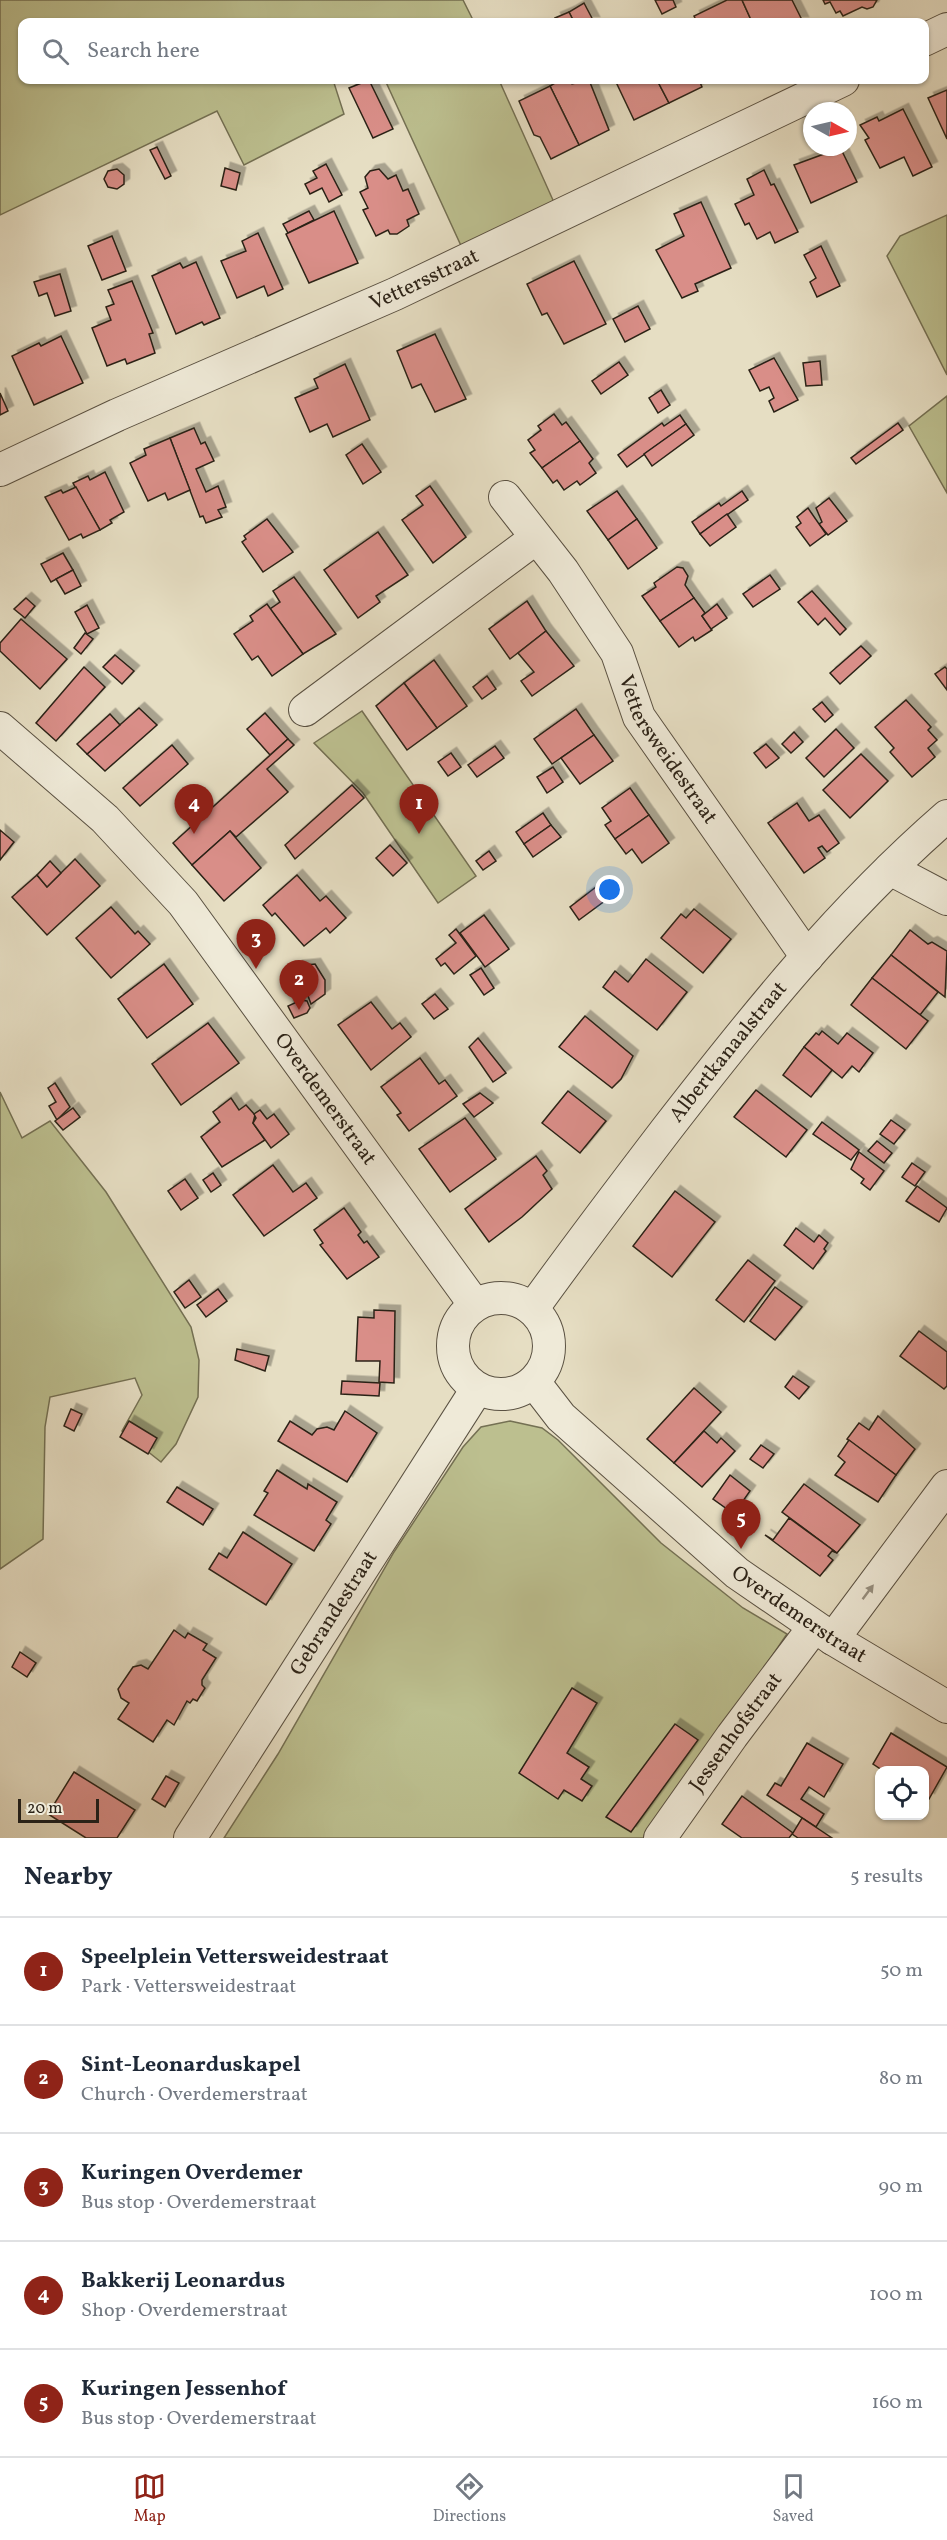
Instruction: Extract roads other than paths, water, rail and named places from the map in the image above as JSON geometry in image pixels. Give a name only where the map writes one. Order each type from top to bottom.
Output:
[{"type":"street","points":[[929,38],[947,29]]},
{"type":"street","name":"Vettersstraat","points":[[0,470],[117,414],[395,294],[835,84]]},
{"type":"street","name":"Vettersweidestraat","points":[[505,497],[563,571],[617,653],[639,717],[807,957]]},
{"type":"street","points":[[305,710],[536,538]]},
{"type":"street","name":"Overdemerstraat","points":[[7,745],[105,819],[183,903],[475,1305]]},
{"type":"street","name":"Albertkanaalstraat","points":[[532,1308],[723,1056],[807,957],[890,868],[947,816]]},
{"type":"street","points":[[890,868],[947,899]]},
{"type":"street","points":[[504,1297],[519,1300],[532,1308],[544,1321],[549,1337],[550,1353],[544,1369],[534,1382],[521,1391],[507,1395],[492,1394],[477,1389],[462,1375],[454,1357],[453,1337],[461,1319],[475,1305],[489,1298],[504,1297]]},
{"type":"street","name":"Overdemerstraat","points":[[534,1382],[561,1416],[737,1573],[823,1633],[947,1707]]},
{"type":"street","name":"Gebrandestraat","points":[[190,1838],[477,1389]]},
{"type":"street","name":"Jessenhofstraat","points":[[660,1838],[732,1736],[823,1633],[947,1486]]},
{"type":"place","name":"Bakkerij Leonardus","points":[[194,834]]},
{"type":"place","name":"Speelplein Vettersweidestraat","points":[[419,834]]},
{"type":"place","name":"Kuringen Overdemer","points":[[256,969]]},
{"type":"place","name":"Sint-Leonarduskapel","points":[[299,1010]]},
{"type":"place","name":"Kuringen Jessenhof","points":[[741,1549]]}]
